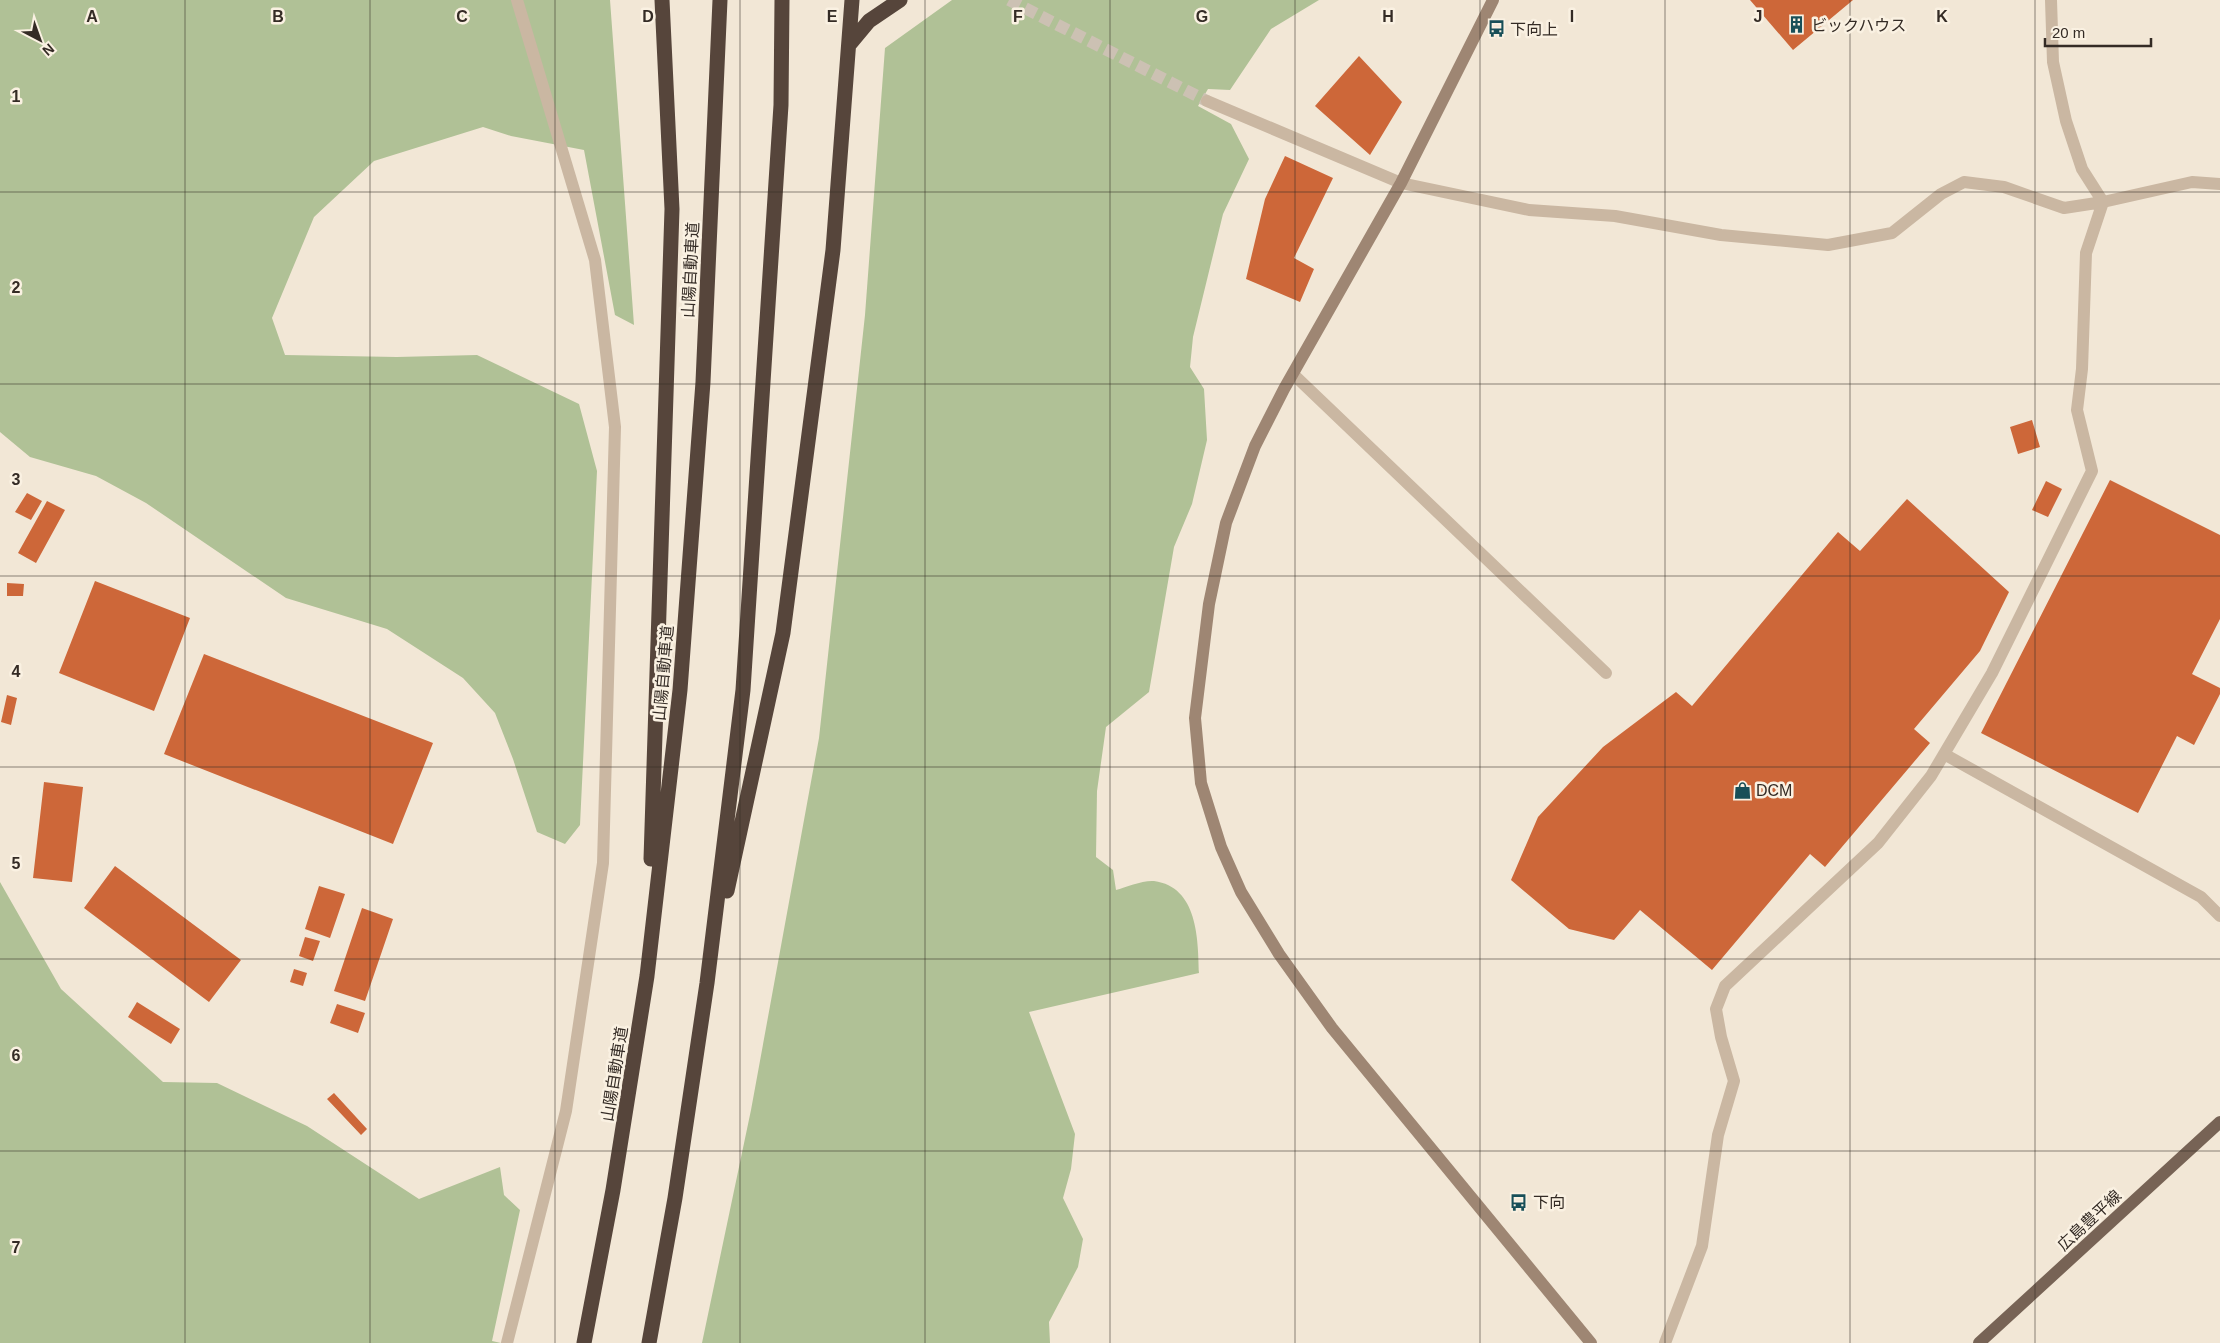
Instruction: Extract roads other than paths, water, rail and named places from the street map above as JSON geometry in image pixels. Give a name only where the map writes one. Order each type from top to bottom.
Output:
[{"type":"highway","points":[[647,976],[672,209],[662,0]]},
{"type":"highway","name":"山陽自動車道","points":[[584,1343],[612,1190],[647,976],[680,690],[703,382],[720,0]]},
{"type":"highway","points":[[649,1343],[675,1198],[707,983],[743,690],[781,105],[782,0]]},
{"type":"highway","points":[[707,983],[783,632],[833,250],[852,0]]},
{"type":"highway","points":[[849,45],[870,20],[900,0]]},
{"type":"main road","name":"広島豊平線","points":[[1979,1343],[2220,1122]]},
{"type":"street","points":[[507,1343],[566,1111],[603,862],[615,427],[595,260],[517,0]]},
{"type":"street","points":[[1493,0],[1401,183],[1293,374],[1255,446],[1226,523],[1209,604],[1195,718],[1201,783],[1221,847],[1241,892],[1278,954],[1338,1036],[1591,1343]]},
{"type":"street","points":[[2051,0],[2053,62],[2066,121],[2082,169],[2103,202]]},
{"type":"street","points":[[1207,101],[1401,183],[1530,210],[1616,216],[1721,235],[1828,245],[1892,233],[1941,194],[1964,182],[2004,187],[2064,208],[2103,202],[2192,182],[2220,184]]},
{"type":"street","points":[[1665,1343],[1702,1246],[1718,1134],[1734,1080],[1720,1037],[1716,1008],[1725,986],[1878,843],[1931,776],[1992,673],[2092,471],[2077,410],[2082,369],[2086,253],[2103,202]]},
{"type":"street","points":[[1293,374],[1606,673]]},
{"type":"street","points":[[1944,754],[2201,897],[2220,916]]},
{"type":"tunnel","points":[[1009,0],[1207,101]]},
{"type":"place","name":"ビックハウス","points":[[1797,25]]},
{"type":"place","name":"下向上","points":[[1496,29]]},
{"type":"place","name":"DCM","points":[[1742,790]]},
{"type":"place","name":"下向","points":[[1519,1202]]}]
